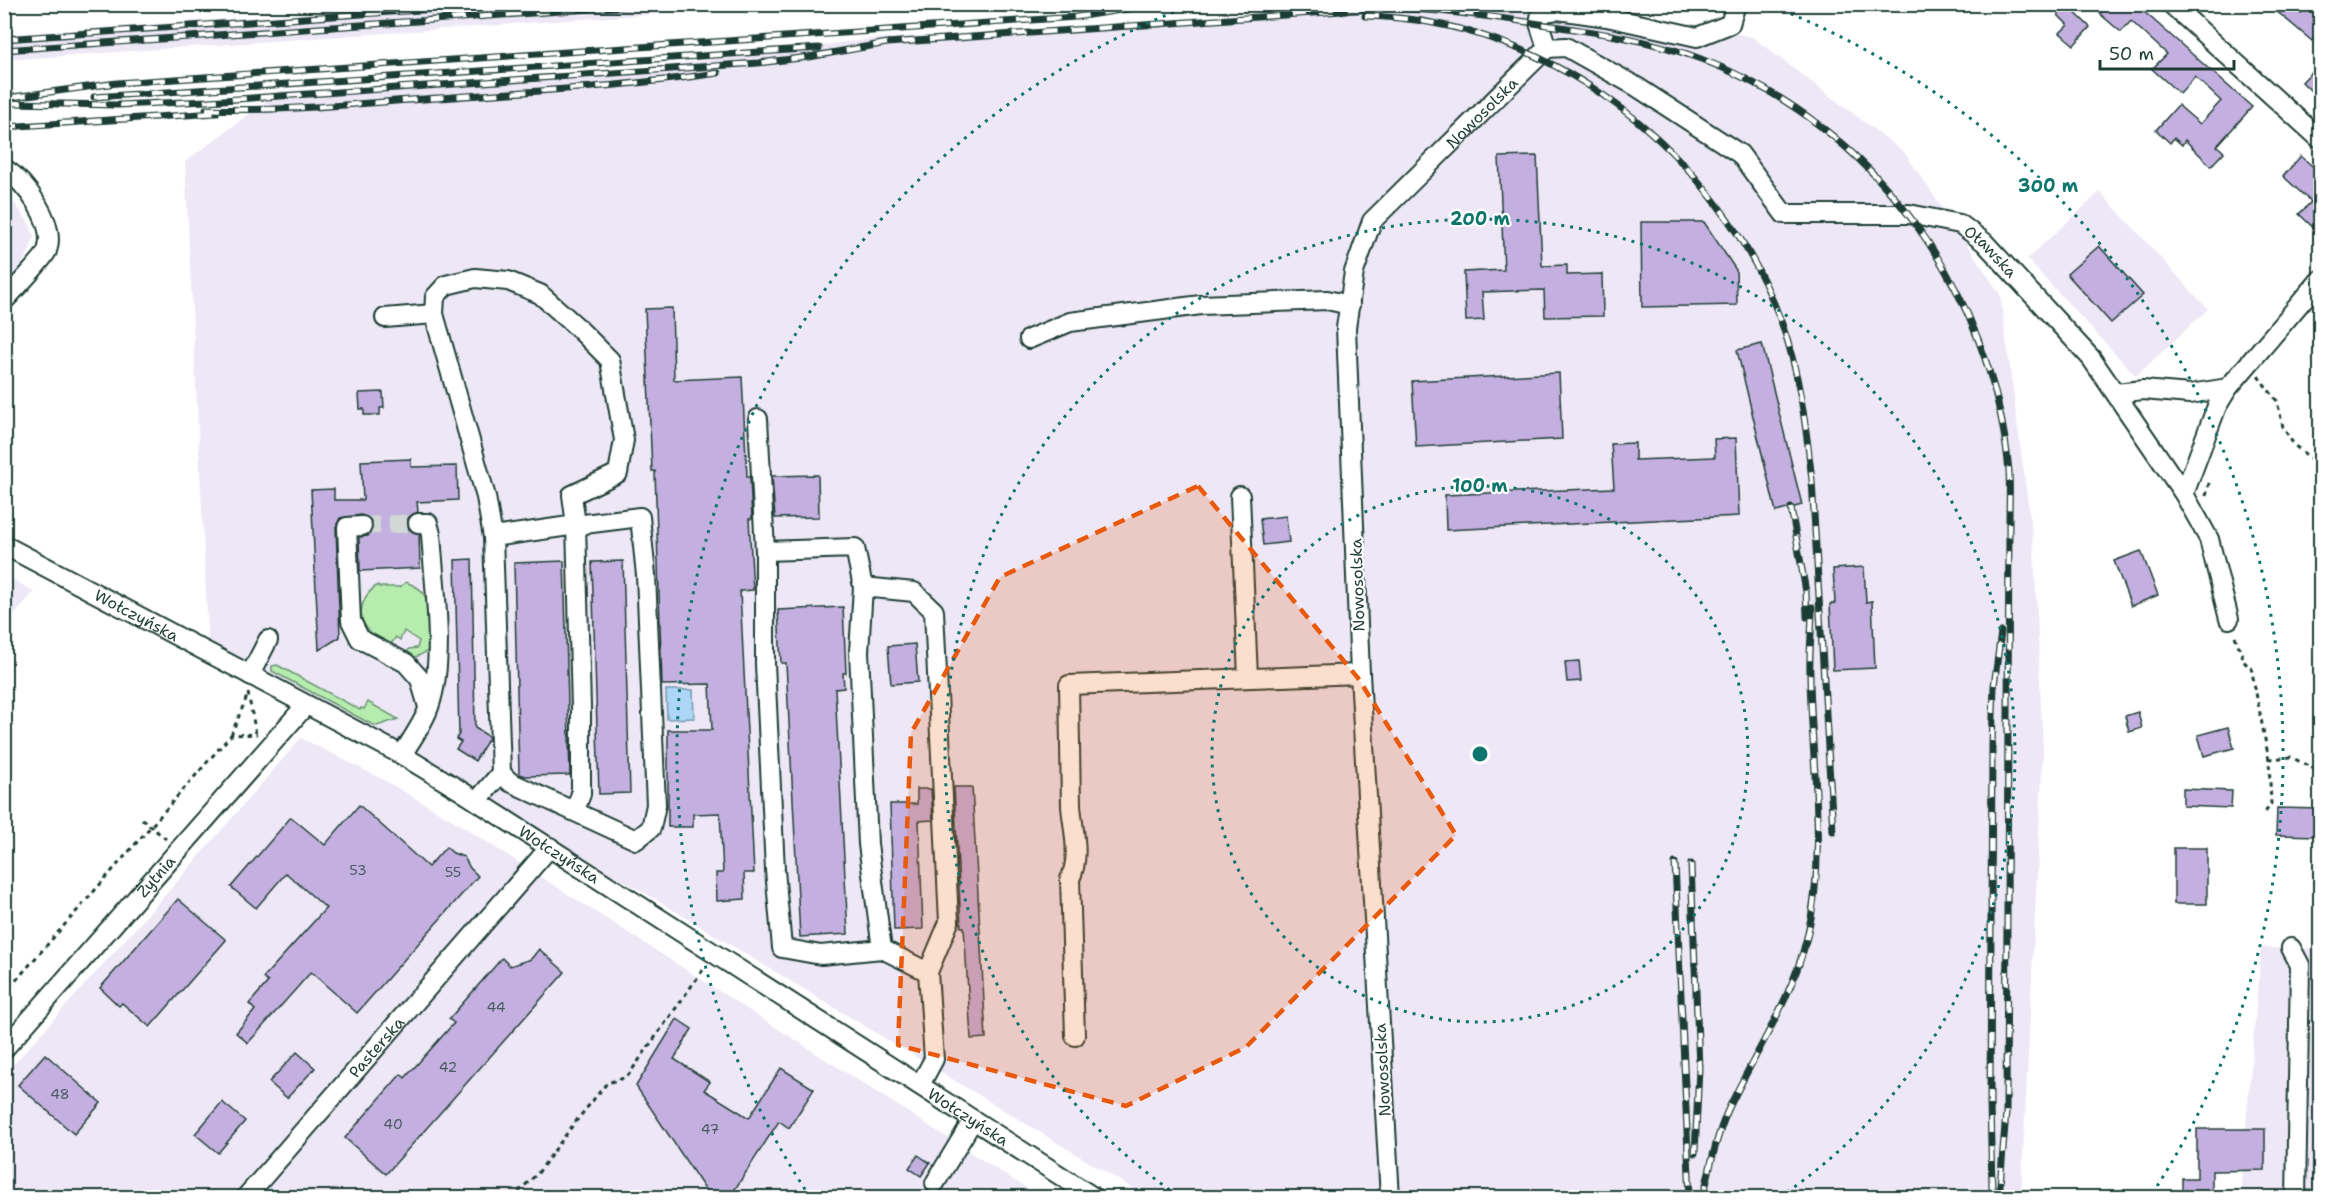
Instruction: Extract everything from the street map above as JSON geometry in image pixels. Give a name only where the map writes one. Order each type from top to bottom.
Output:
[{"type":"street","points":[[1547,48],[1539,24],[1541,13],[1558,10],[1607,17],[1697,38],[1730,24],[1736,4]]},
{"type":"street","points":[[2171,4],[2320,138]]},
{"type":"street","name":"Oławska","points":[[1547,48],[1566,47],[1637,87],[1740,154],[1784,214],[1909,214],[1960,224],[1984,242],[2091,358],[2184,494],[2209,539],[2229,619]]},
{"type":"street","name":"Nowosolska","points":[[1390,1197],[1360,674],[1346,328],[1354,272],[1372,221],[1547,48]]},
{"type":"street","points":[[4,168],[14,174],[31,195],[47,224],[48,238],[47,251],[4,301]]},
{"type":"street","points":[[477,801],[501,773],[493,537],[486,497],[434,314],[435,297],[446,285],[474,278],[508,281],[540,294],[610,360],[624,440],[618,473],[572,495],[576,525],[582,708],[582,794],[574,810]]},
{"type":"street","points":[[2184,494],[2210,424],[2228,388],[2320,280]]},
{"type":"street","points":[[1029,339],[1070,322],[1200,305],[1327,300],[1350,304]]},
{"type":"street","points":[[385,318],[434,314]]},
{"type":"street","points":[[2116,393],[2143,390],[2190,394],[2228,388]]},
{"type":"street","points":[[758,419],[765,551],[765,664],[775,870],[783,948],[821,956],[882,949],[928,972]]},
{"type":"street","points":[[1240,496],[1248,677]]},
{"type":"street","points":[[493,537],[640,517],[646,575],[656,805],[651,828],[636,840],[510,782],[501,773]]},
{"type":"street","points":[[402,755],[428,709],[438,662],[432,546],[428,523],[418,523]]},
{"type":"street","points":[[362,526],[347,527],[351,621],[360,639],[406,663],[420,679],[428,709]]},
{"type":"street","name":"Wołczyńska","points":[[4,545],[402,755],[550,847],[1095,1197]]},
{"type":"street","points":[[765,551],[855,548],[863,587],[859,652],[868,843],[882,949]]},
{"type":"street","points":[[863,587],[914,592],[934,611],[949,922],[928,972],[934,1059],[920,1085]]},
{"type":"street","points":[[250,675],[268,640]]},
{"type":"street","points":[[1075,1036],[1070,879],[1075,868],[1075,850],[1071,806],[1070,684],[1360,674]]},
{"type":"street","name":"Żytnia","points":[[4,1049],[306,705]]},
{"type":"street","name":"Pasterska","points":[[245,1197],[550,847]]},
{"type":"street","points":[[2291,948],[2300,965],[2296,1197]]},
{"type":"street","points":[[935,1183],[973,1119]]},
{"type":"path","points":[[2248,364],[2277,401],[2283,427],[2294,445],[2310,458],[2320,473]]},
{"type":"path","points":[[2229,619],[2245,663],[2251,667],[2269,760],[2271,804],[2264,814]]},
{"type":"path","points":[[248,693],[256,734]]},
{"type":"path","points":[[4,994],[231,735],[283,731]]},
{"type":"path","points":[[2269,760],[2291,757],[2320,772]]},
{"type":"path","points":[[142,819],[178,851]]},
{"type":"path","points":[[512,1197],[538,1173],[607,1083],[627,1077],[715,953]]},
{"type":"highlighted area","points":[[1198,486],[1358,678],[1456,835],[1246,1047],[1126,1106],[898,1045],[911,733],[1000,577]]},
{"type":"shaded area","points":[[753,4],[753,7],[5,60],[5,35],[431,5]]},
{"type":"shaded area","points":[[1515,4],[1589,5],[1752,37],[1905,153],[2000,294],[2034,548],[2043,752],[2021,1197],[1147,1197],[645,893],[209,654],[185,162],[280,91],[538,82],[871,39]]},
{"type":"shaded area","points":[[4,189],[30,225],[34,237],[22,265],[5,285]]},
{"type":"shaded area","points":[[2100,192],[2208,309],[2136,376],[2027,259]]},
{"type":"shaded area","points":[[5,575],[34,592],[5,626]]},
{"type":"shaded area","points":[[301,738],[382,779],[454,821],[1040,1197],[5,1198],[5,1074],[176,883]]},
{"type":"shaded area","points":[[2261,948],[2320,949],[2320,1197],[2240,1198]]},
{"type":"green space","points":[[406,582],[423,593],[429,613],[428,651],[416,657],[407,653],[409,649],[417,648],[419,641],[404,631],[400,640],[396,637],[391,644],[368,631],[363,622],[361,610],[368,593],[378,585],[379,587],[400,587]]},
{"type":"green space","points":[[277,665],[360,710],[364,709],[368,702],[398,719],[377,726],[371,724],[272,671],[272,666]]},
{"type":"water","points":[[666,690],[693,690],[694,718],[667,719]]},
{"type":"building","points":[[2108,4],[2145,4],[2141,9],[2252,107],[2217,146],[2224,152],[2211,166],[2185,140],[2182,145],[2174,138],[2170,143],[2156,130],[2178,105],[2200,124],[2221,101],[2195,77],[2180,94],[2152,69],[2167,54],[2131,21],[2121,32],[2100,14]]},
{"type":"building","points":[[2268,4],[2291,4],[2301,13],[2309,4],[2320,4],[2320,31],[2312,41]]},
{"type":"building","points":[[2067,5],[2090,27],[2074,45],[2060,33],[2068,25],[2058,15]]},
{"type":"building","points":[[2320,63],[2320,100],[2302,82]]},
{"type":"building","points":[[1537,156],[1542,266],[1567,265],[1567,275],[1602,274],[1603,316],[1545,317],[1544,290],[1482,292],[1484,320],[1466,321],[1464,272],[1504,270],[1499,157]]},
{"type":"building","points":[[2301,156],[2320,173],[2320,234],[2299,214],[2311,202],[2283,176]]},
{"type":"building","points":[[1641,222],[1704,222],[1736,270],[1737,305],[1642,307]]},
{"type":"building","points":[[2099,246],[2143,295],[2111,323],[2067,274]]},
{"type":"building","points":[[672,308],[674,380],[742,377],[747,477],[750,477],[752,519],[749,519],[753,590],[740,591],[754,873],[744,873],[745,899],[717,901],[716,873],[723,873],[720,813],[693,814],[693,827],[668,827],[668,730],[712,730],[710,684],[662,685],[655,471],[652,471],[645,309]]},
{"type":"building","points":[[1762,344],[1802,505],[1776,512],[1737,350]]},
{"type":"building","points":[[1559,373],[1562,439],[1416,447],[1412,381]]},
{"type":"building","points":[[383,392],[384,408],[380,408],[380,415],[364,415],[364,409],[360,409],[359,393]]},
{"type":"building","points":[[1736,438],[1739,516],[1446,530],[1445,495],[1614,488],[1611,444],[1635,443],[1635,460],[1715,457],[1714,439]]},
{"type":"building","points":[[411,459],[411,467],[457,466],[458,500],[417,502],[418,512],[408,518],[409,529],[419,534],[420,568],[360,571],[359,537],[368,536],[372,531],[372,520],[361,515],[340,518],[336,527],[340,637],[319,650],[311,490],[334,489],[334,500],[363,500],[361,461]]},
{"type":"building","points":[[818,475],[819,517],[775,518],[772,476]]},
{"type":"building","points":[[1286,516],[1289,542],[1263,545],[1260,519]]},
{"type":"building","points":[[2141,551],[2158,595],[2131,606],[2114,561]]},
{"type":"building","points":[[472,559],[475,728],[489,738],[475,761],[456,749],[461,742],[456,739],[459,734],[455,560]]},
{"type":"building","points":[[564,561],[570,775],[525,776],[519,774],[514,563]]},
{"type":"building","points":[[623,561],[630,793],[599,794],[592,562]]},
{"type":"building","points":[[1864,567],[1866,602],[1872,601],[1875,668],[1833,670],[1830,604],[1835,603],[1833,569]]},
{"type":"building","points":[[843,607],[846,673],[843,673],[844,688],[835,689],[848,934],[800,937],[786,663],[781,663],[778,610]]},
{"type":"building","points":[[915,644],[918,682],[891,684],[888,646]]},
{"type":"building","points":[[1579,661],[1581,681],[1567,682],[1565,662]]},
{"type":"building","points":[[2138,712],[2142,728],[2129,732],[2125,716]]},
{"type":"building","points":[[2228,727],[2234,748],[2204,756],[2198,735]]},
{"type":"building","points":[[954,787],[972,787],[986,1038],[971,1039],[964,927],[961,927]]},
{"type":"building","points":[[917,789],[931,789],[933,820],[919,821],[923,929],[894,930],[890,804],[917,804]]},
{"type":"building","points":[[2183,789],[2232,791],[2231,808],[2183,806]]},
{"type":"building","points":[[359,805],[428,867],[446,847],[453,853],[464,857],[478,876],[357,1013],[311,972],[248,1043],[236,1033],[255,1010],[249,1004],[268,982],[263,978],[326,908],[286,873],[256,908],[231,887],[291,817],[325,845]]},
{"type":"building","points":[[2277,808],[2320,809],[2319,836],[2276,835]]},
{"type":"building","points":[[2174,848],[2207,848],[2207,904],[2174,904]]},
{"type":"building","points":[[178,899],[226,940],[150,1027],[122,1003],[119,1006],[100,988]]},
{"type":"building","points":[[539,949],[565,972],[386,1174],[345,1138],[401,1074],[405,1078],[454,1023],[449,1019],[502,958],[510,966],[531,959]]},
{"type":"building","points":[[677,1019],[692,1029],[674,1059],[710,1082],[704,1090],[749,1118],[781,1068],[814,1089],[789,1128],[779,1121],[730,1197],[710,1197],[636,1086]]},
{"type":"building","points":[[297,1052],[315,1068],[287,1098],[269,1082]]},
{"type":"building","points":[[45,1054],[101,1103],[74,1134],[18,1085]]},
{"type":"building","points":[[222,1102],[245,1121],[218,1153],[195,1134]]},
{"type":"building","points":[[2197,1129],[2265,1129],[2265,1170],[2212,1171],[2212,1197],[2182,1197],[2182,1178],[2197,1178]]},
{"type":"building","points":[[918,1155],[930,1163],[921,1176],[909,1168]]},
{"type":"tunnel","points":[[362,526],[418,523]]},
{"type":"railway","points":[[4,39],[505,4]]},
{"type":"railway","points":[[4,50],[660,4]]},
{"type":"railway","points":[[13,97],[117,83],[1076,17],[1159,4]]},
{"type":"railway","points":[[8,103],[117,105],[208,101],[758,63],[809,57],[887,43],[1385,8],[1483,16],[1642,41],[1701,59],[1763,88],[1820,126],[1870,170],[1914,222],[1950,278],[1978,339],[1998,404],[2009,471],[2006,1113],[1999,1198]]},
{"type":"railway","points":[[1365,16],[1433,23],[1499,41],[1562,70],[1620,107],[1672,152],[1717,204],[1754,262],[1782,324],[1798,382],[1805,421],[1812,480],[1833,831]]},
{"type":"railway","points":[[94,97],[819,48]]},
{"type":"railway","points":[[206,109],[235,110],[351,104],[613,85],[718,73]]},
{"type":"railway","points":[[4,127],[216,113]]},
{"type":"railway","points":[[1791,508],[1806,592],[1807,617]]},
{"type":"railway","points":[[1703,1198],[1724,1120],[1783,1004],[1807,937],[1813,905],[1817,806],[1810,675],[1812,607]]},
{"type":"railway","points":[[1992,1189],[1990,1103],[1992,745],[1994,686],[2001,632]]},
{"type":"railway","points":[[1675,863],[1690,1198]]},
{"type":"railway","points":[[1691,864],[1699,1068],[1695,1153]]}]
